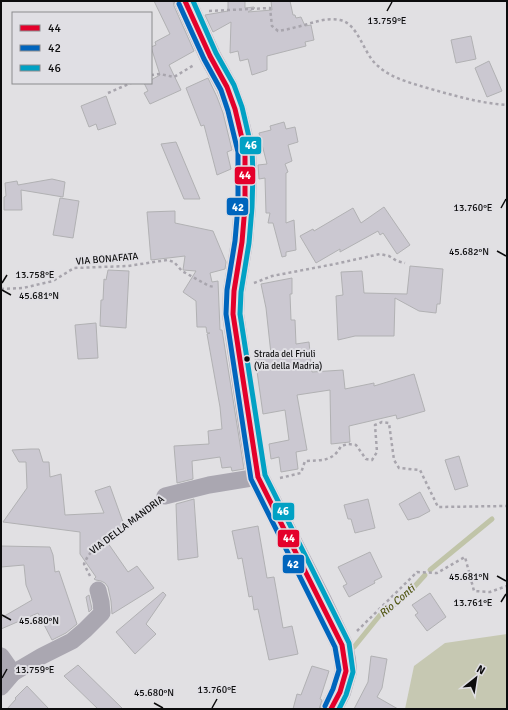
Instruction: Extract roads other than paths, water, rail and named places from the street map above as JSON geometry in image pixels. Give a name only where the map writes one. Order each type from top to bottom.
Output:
[{"type":"main road","points":[[188,8],[210,56],[227,87],[235,109],[244,151],[246,173],[245,206],[242,242],[234,291],[233,314],[250,431],[261,481],[322,601],[342,645],[346,660],[346,671],[340,692],[331,709]]},
{"type":"street","name":"VIA DELLA MANDRIA","points":[[165,496],[209,485],[261,481]]},
{"type":"street","points":[[1,687],[13,673],[72,641],[102,613],[102,602],[98,590]]},
{"type":"street","points":[[1,656],[13,673]]},
{"type":"waterway","name":"Rio Conti","points":[[430,570],[492,519]]},
{"type":"waterway","name":"Rio Conti","points":[[354,647],[380,615],[405,597],[425,575]]},
{"type":"place","name":"Strada del Friuli (Via della Madria)","points":[[247,359]]}]
